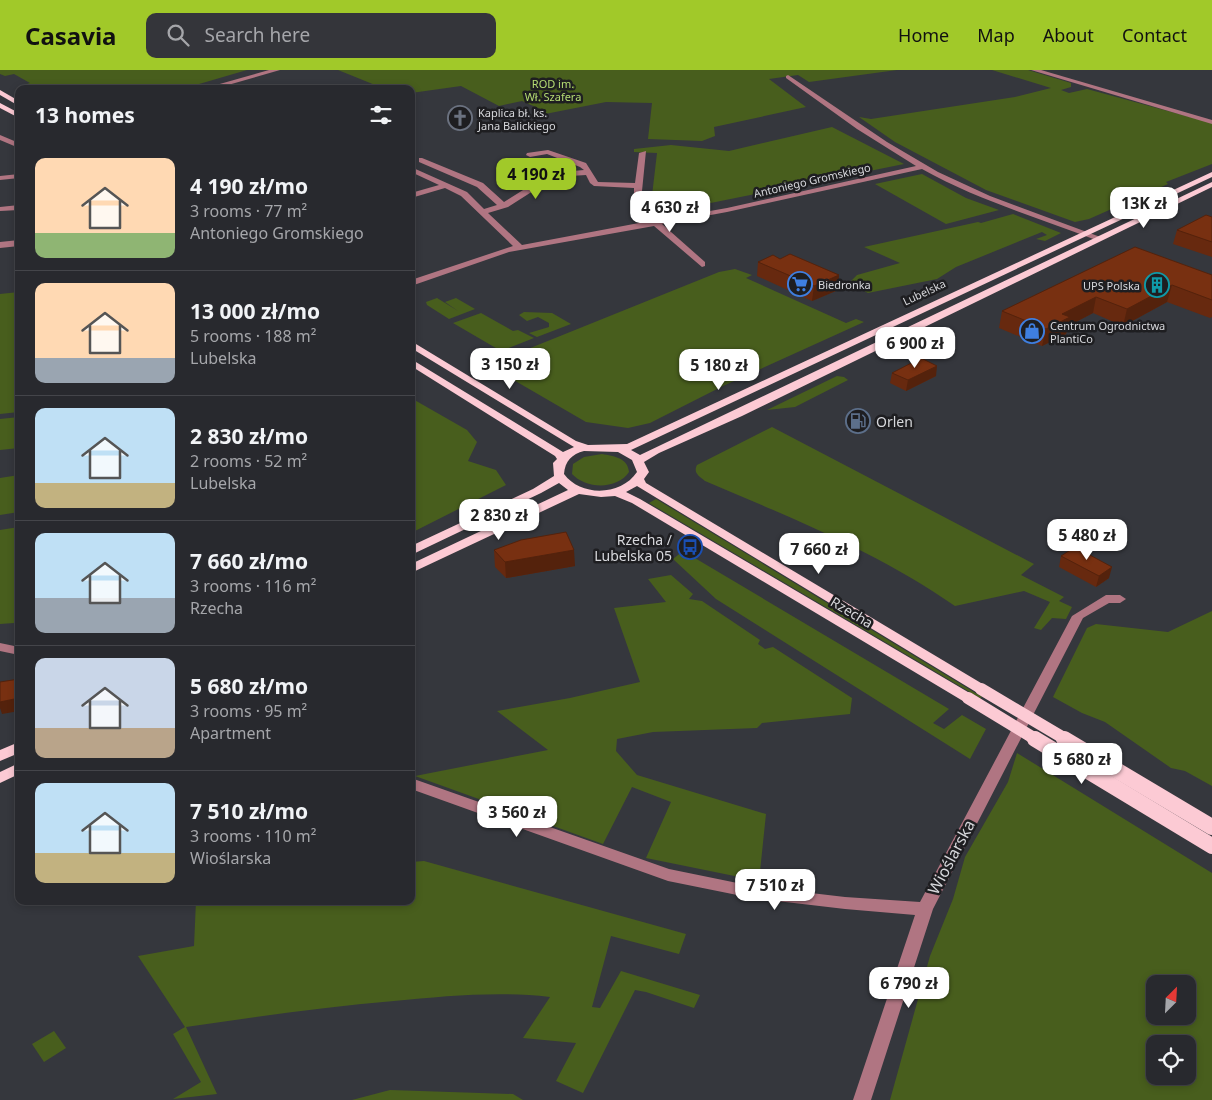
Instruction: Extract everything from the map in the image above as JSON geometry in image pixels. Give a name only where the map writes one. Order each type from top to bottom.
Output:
[{"type":"main road","points":[[0,92],[15,101]]},
{"type":"main road","points":[[0,104],[15,113]]},
{"type":"main road","name":"Lubelska","points":[[622,450],[1212,174]]},
{"type":"main road","name":"Lubelska","points":[[640,461],[655,451],[730,417],[1212,184]]},
{"type":"main road","points":[[1180,188],[1194,192]]},
{"type":"main road","points":[[415,346],[572,443],[588,448]]},
{"type":"main road","points":[[415,364],[559,454],[562,459]]},
{"type":"main road","points":[[607,447],[622,450],[640,461],[643,472],[639,480],[629,487],[616,492],[601,493],[578,490],[559,478],[557,469],[562,459],[571,453],[588,448],[607,447]]},
{"type":"main road","points":[[415,549],[537,492],[559,478]]},
{"type":"main road","name":"Rzecha","points":[[639,480],[642,485],[1212,827]]},
{"type":"main road","points":[[415,567],[578,490]]},
{"type":"main road","name":"Rzecha","points":[[616,492],[636,501],[968,698],[1212,846]]},
{"type":"main road","points":[[0,756],[15,749]]},
{"type":"main road","points":[[0,778],[15,770]]},
{"type":"street","points":[[219,85],[277,70]]},
{"type":"street","points":[[1034,70],[1212,122]]},
{"type":"street","points":[[788,77],[882,142],[925,166],[987,198],[1099,238]]},
{"type":"street","points":[[530,155],[548,152],[583,164],[590,172],[591,181],[597,184],[639,186]]},
{"type":"street","points":[[643,152],[637,208],[640,221],[645,226]]},
{"type":"street","points":[[422,160],[480,185],[503,206]]},
{"type":"street","name":"Antoniego Gromskiego","points":[[415,282],[518,247],[657,224],[925,166]]},
{"type":"street","points":[[415,171],[464,194],[518,247]]},
{"type":"street","points":[[481,212],[503,206],[553,176],[590,172]]},
{"type":"street","points":[[0,178],[15,176]]},
{"type":"street","points":[[415,195],[448,185]]},
{"type":"street","points":[[0,209],[15,207]]},
{"type":"street","points":[[657,224],[702,264]]},
{"type":"street","points":[[0,245],[15,243]]},
{"type":"street","name":"Wioślarska","points":[[415,784],[634,863],[697,882],[801,898],[925,909],[1078,616],[1083,611],[1106,599],[1120,599]]},
{"type":"street","points":[[0,648],[15,650]]},
{"type":"street","points":[[862,1100],[925,909]]},
{"type":"green space","points":[[0,70],[247,70],[196,85],[24,85],[30,83],[14,74],[5,76],[0,74]]},
{"type":"green space","name":"ROD im. Wł. Szafera","points":[[338,70],[897,70],[809,82],[798,75],[769,79],[806,107],[714,127],[715,136],[702,141],[648,139],[652,103],[606,102],[540,115],[540,109],[522,101],[499,106],[461,86],[415,92],[415,85],[375,85]]},
{"type":"green space","points":[[992,70],[1028,70],[1071,83],[1071,87],[1061,90],[1069,93],[1087,89],[1212,123],[1212,164],[1166,182],[1168,184],[1089,219],[1075,222],[986,190],[895,142],[859,117],[871,119],[1015,97],[1051,88]]},
{"type":"green space","points":[[832,127],[904,164],[661,213],[651,204],[657,153],[634,152],[634,149],[671,145],[729,151]]},
{"type":"green space","points":[[922,174],[966,198],[999,210],[946,224],[875,184]]},
{"type":"green space","points":[[1013,214],[1061,233],[1045,241],[1036,239],[1047,235],[1042,232],[956,267],[937,279],[868,293],[851,284],[851,281],[857,275],[900,263],[864,247],[978,222],[981,223]]},
{"type":"green space","points":[[735,269],[752,275],[746,278],[846,323],[856,319],[864,322],[723,386],[650,423],[628,428],[586,422],[488,365],[719,272]]},
{"type":"green space","points":[[15,292],[15,412],[0,414],[0,294]]},
{"type":"green space","points":[[437,298],[458,311],[445,302],[456,298],[475,309],[449,319],[427,305],[426,302]]},
{"type":"green space","points":[[524,312],[552,313],[571,324],[537,337],[529,333],[549,327],[549,323],[538,317],[527,321],[519,315]]},
{"type":"green space","points":[[481,313],[513,331],[518,330],[534,338],[501,351],[453,323]]},
{"type":"green space","points":[[837,376],[848,380],[795,407],[767,410]]},
{"type":"green space","points":[[415,400],[467,430],[477,442],[468,461],[496,470],[506,485],[415,531]]},
{"type":"green space","points":[[15,417],[15,448],[0,450],[0,419]]},
{"type":"green space","points":[[772,427],[1034,564],[1021,575],[1064,597],[1059,601],[1072,607],[1066,619],[1052,618],[1041,630],[1034,628],[1050,602],[1024,591],[955,606],[896,569],[865,553],[801,522],[705,481],[697,474],[697,465]]},
{"type":"green space","points":[[602,454],[616,457],[626,464],[629,472],[624,478],[609,484],[593,485],[585,483],[572,474],[573,464],[584,457]]},
{"type":"green space","points":[[15,476],[15,513],[0,515],[0,478]]},
{"type":"green space","points":[[656,499],[982,697],[980,698],[649,503]]},
{"type":"green space","points":[[15,528],[14,623],[0,624],[0,530]]},
{"type":"green space","points":[[683,551],[949,709],[933,723],[944,729],[962,715],[986,729],[970,759],[716,599],[673,559]]},
{"type":"green space","points":[[671,575],[693,594],[689,599],[702,601],[760,640],[758,644],[765,649],[773,647],[852,698],[850,714],[762,723],[757,728],[653,732],[617,739],[616,751],[637,775],[766,814],[759,881],[646,858],[671,802],[632,787],[603,844],[415,776],[548,750],[497,711],[570,698],[640,682],[614,608],[666,602],[648,579]]},
{"type":"green space","points":[[1212,611],[1212,786],[1185,771],[1171,768],[1105,722],[1082,713],[1053,697],[1087,628],[1096,624],[1168,632]]},
{"type":"green space","points":[[1017,753],[1212,873],[1212,1100],[890,1100],[930,956],[953,899],[965,857],[1008,782]]},
{"type":"green space","points":[[424,861],[686,934],[679,954],[611,936],[592,1007],[600,1008],[621,971],[700,995],[694,1008],[635,990],[583,1093],[556,1081],[576,1043],[523,1038],[550,997],[492,994],[433,997],[316,1009],[186,1027],[217,1094],[173,1099],[201,1082],[173,1034],[185,1027],[138,956],[194,946],[196,905],[415,905],[415,862]]},
{"type":"green space","points":[[54,1031],[66,1048],[44,1062],[32,1044]]},
{"type":"green space","points":[[390,1090],[513,1094],[523,1100],[352,1100]]},
{"type":"building","points":[[1206,215],[1212,217],[1212,242],[1177,230]]},
{"type":"building","points":[[1135,247],[1212,275],[1212,300],[1172,285],[1127,309],[1096,297],[1062,314],[1070,317],[1046,329],[1002,311]]},
{"type":"building","points":[[790,254],[839,275],[814,286],[758,262],[773,255],[780,259]]},
{"type":"building","points":[[921,358],[937,366],[908,380],[892,373]]},
{"type":"building","points":[[566,532],[574,550],[505,562],[494,550],[521,540]]},
{"type":"building","points":[[1075,547],[1112,567],[1099,576],[1061,556]]},
{"type":"building","points":[[15,680],[15,699],[0,702],[0,682]]},
{"type":"place","name":"Kaplica bł. ks. Jana Balickiego","points":[[460,118]]},
{"type":"place","name":"Biedronka","points":[[800,284]]},
{"type":"place","name":"UPS Polska","points":[[1157,285]]},
{"type":"place","name":"Centrum Ogrodnictwa PlantiCo","points":[[1032,331]]},
{"type":"place","name":"Orlen","points":[[858,421]]},
{"type":"place","name":"Rzecha / Lubelska 05","points":[[690,547]]}]
